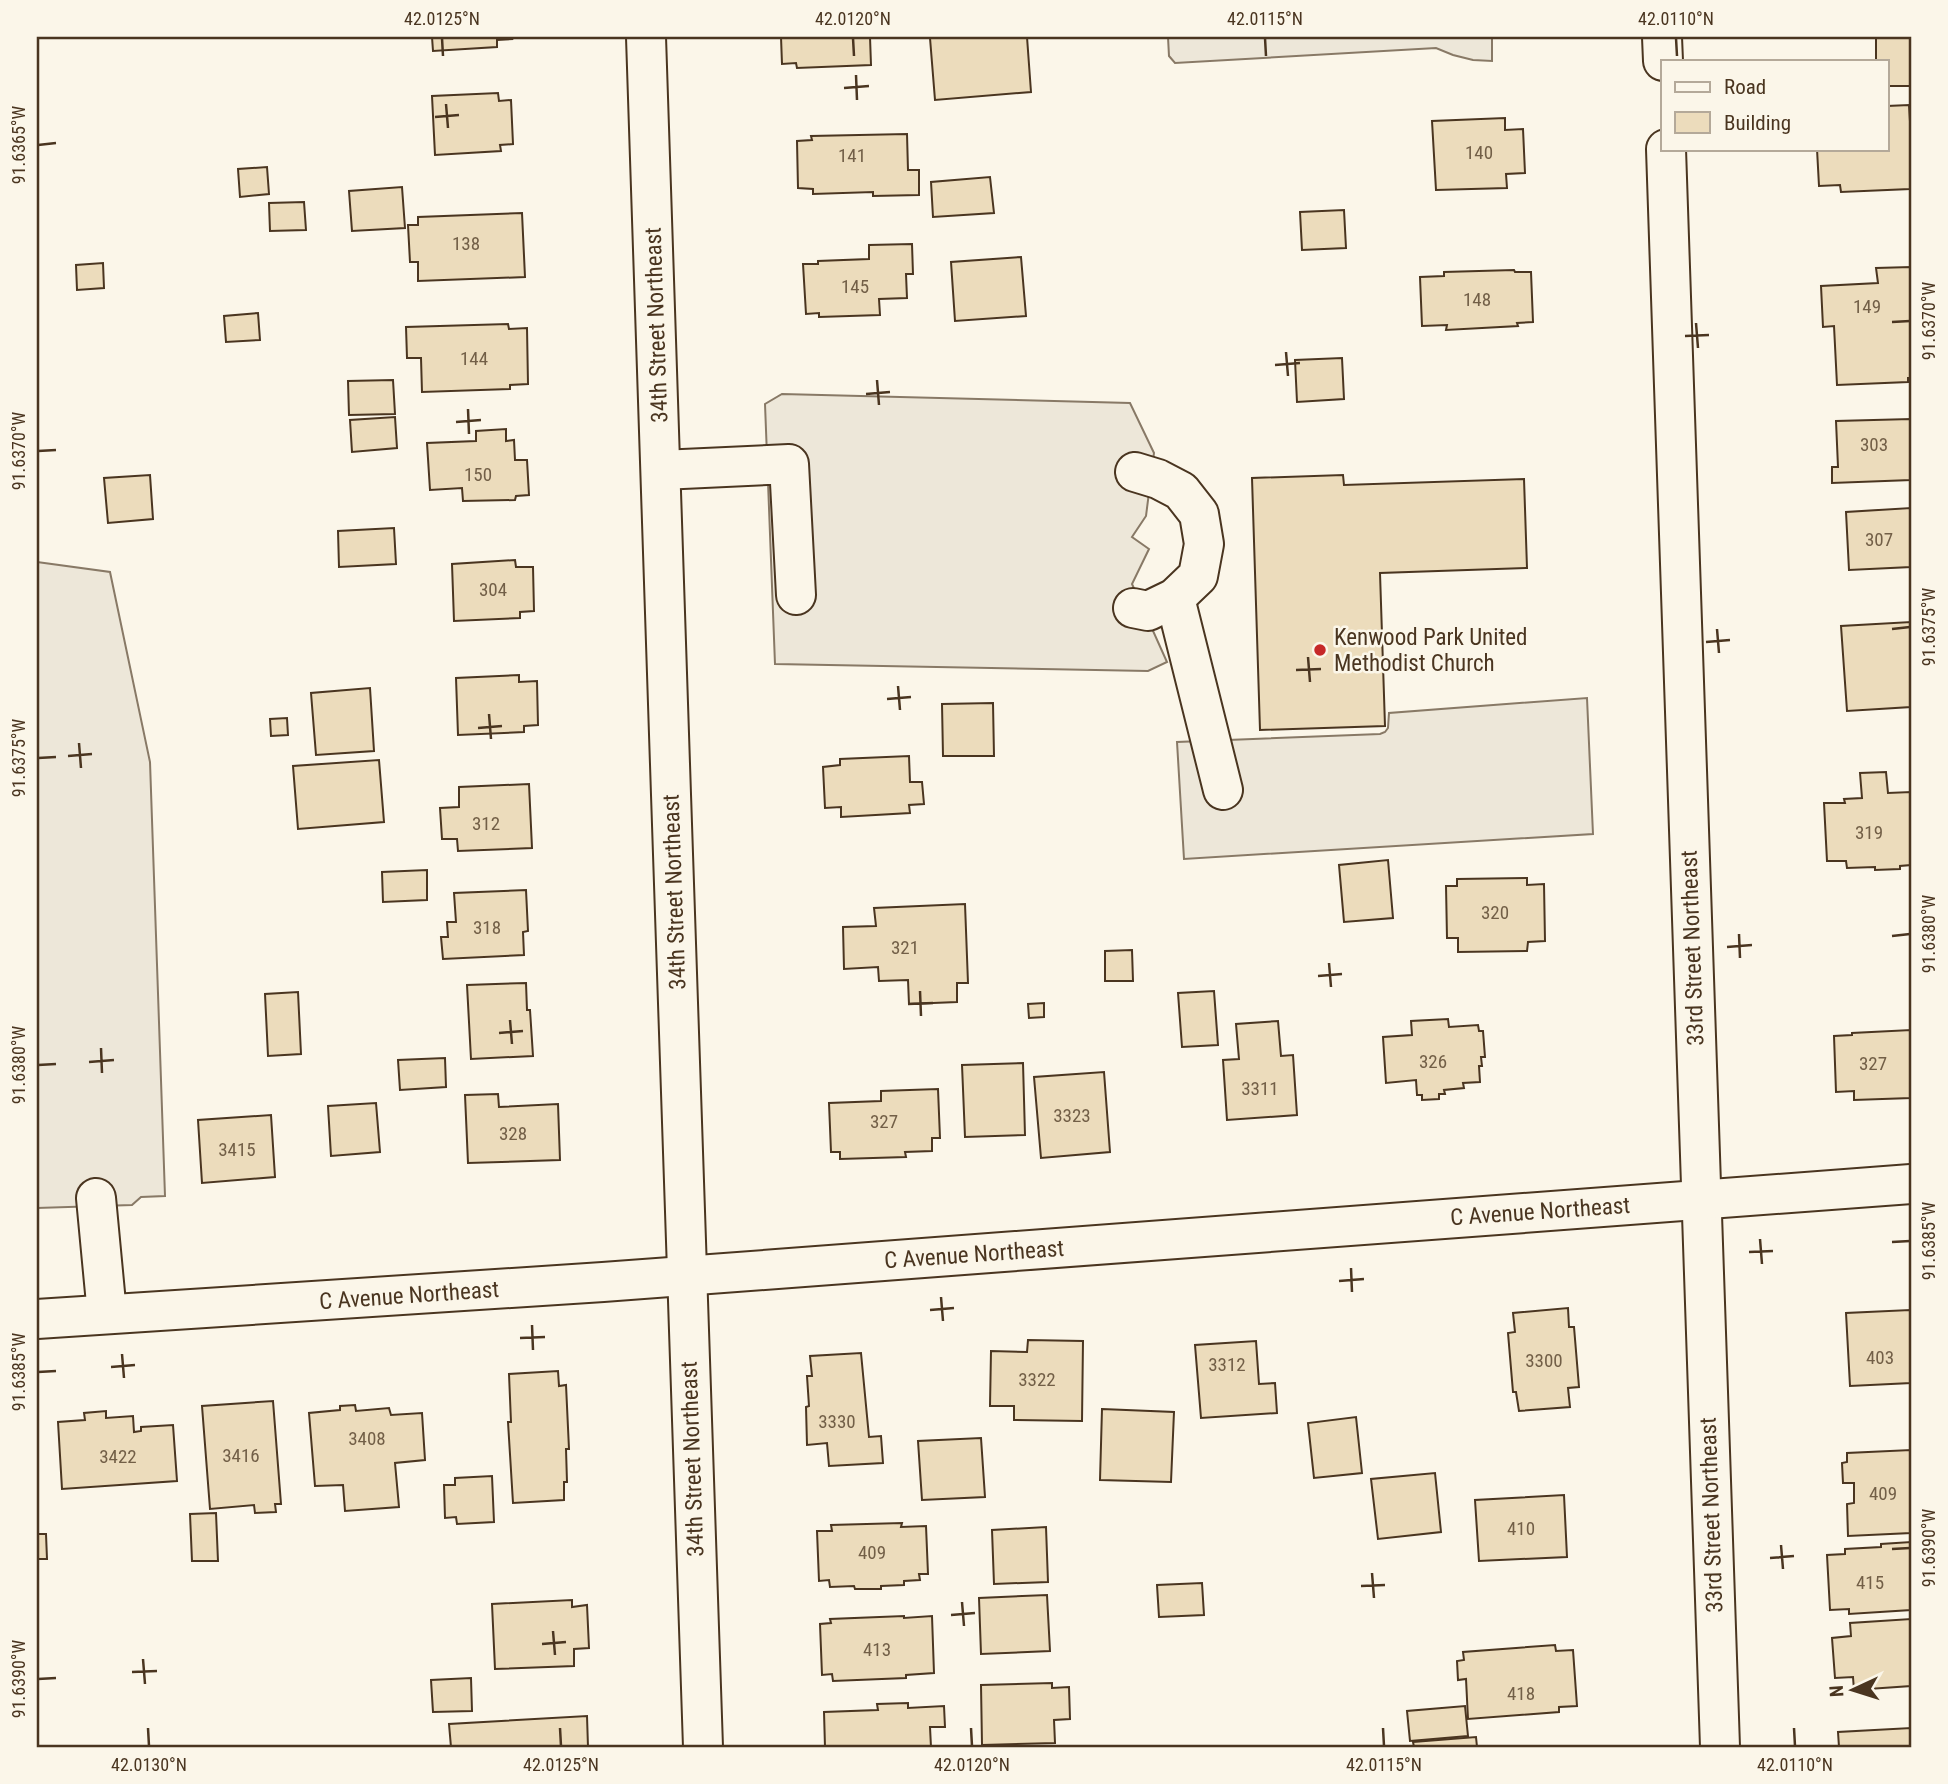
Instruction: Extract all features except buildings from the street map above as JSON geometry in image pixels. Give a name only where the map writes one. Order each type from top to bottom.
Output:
[{"type":"street","name":"34th Street Northeast","points":[[646,37],[685,1275],[703,1747]]},
{"type":"street","points":[[1662,37],[1663,60]]},
{"type":"street","name":"33rd Street Northeast","points":[[1666,150],[1720,1747]]},
{"type":"street","points":[[661,470],[789,464],[796,595]]},
{"type":"street","points":[[1133,608],[1148,611],[1175,598],[1198,576],[1205,544],[1199,514],[1181,491],[1158,479],[1135,472]]},
{"type":"street","points":[[1175,598],[1223,790]]},
{"type":"street","name":"C Avenue Northeast","points":[[37,1319],[603,1282],[1911,1184]]},
{"type":"street","points":[[96,1198],[107,1314]]},
{"type":"shaded area","points":[[1168,37],[1492,37],[1492,61],[1473,60],[1436,48],[1175,63],[1169,56]]},
{"type":"shaded area","points":[[782,394],[1130,403],[1154,453],[1146,516],[1132,537],[1149,549],[1132,584],[1167,662],[1148,671],[775,664],[765,404]]},
{"type":"shaded area","points":[[37,562],[110,572],[150,762],[165,1196],[141,1197],[132,1205],[37,1208]]},
{"type":"shaded area","points":[[1587,698],[1593,834],[1184,859],[1177,742],[1380,734],[1388,728],[1389,713]]},
{"type":"place","name":"Kenwood Park United Methodist Church","points":[[1320,650]]}]
